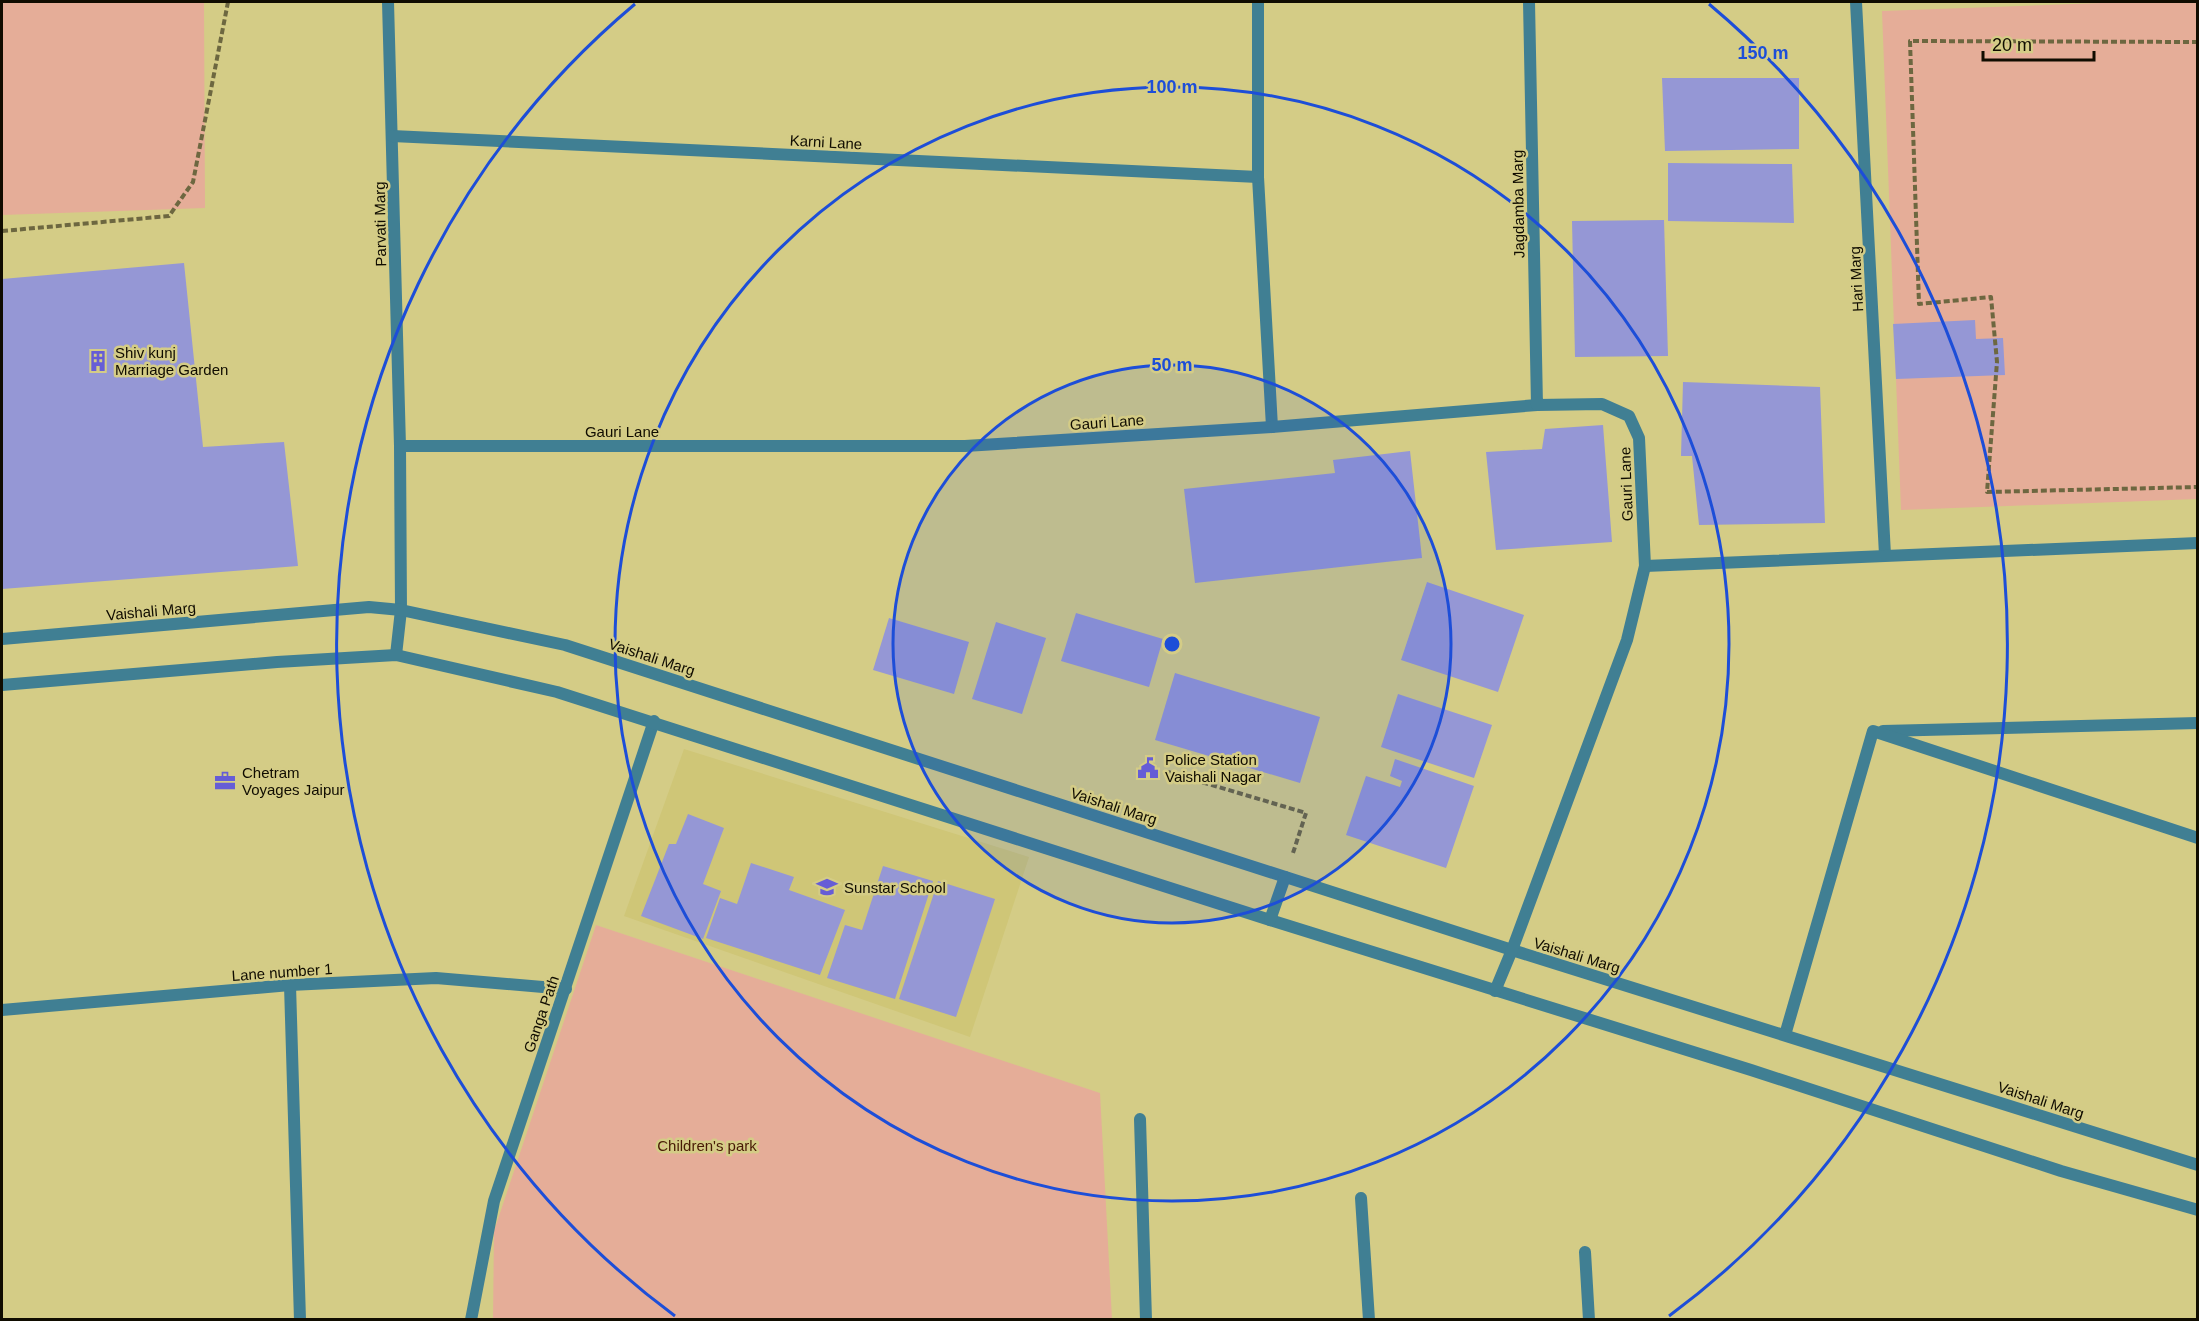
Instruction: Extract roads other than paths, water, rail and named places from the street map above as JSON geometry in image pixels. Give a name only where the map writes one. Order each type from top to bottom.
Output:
[{"type":"street","name":"Parvati Marg","points":[[388,2],[400,446]]},
{"type":"street","points":[[1258,2],[1258,177],[1272,427]]},
{"type":"street","name":"Jagdamba Marg","points":[[1529,2],[1537,405]]},
{"type":"street","name":"Hari Marg","points":[[1856,2],[1885,555]]},
{"type":"street","name":"Karni Lane","points":[[393,136],[1258,177]]},
{"type":"street","name":"Gauri Lane","points":[[400,446],[965,446],[1272,427],[1537,405],[1602,404],[1629,416],[1639,438],[1645,566],[1627,640],[1495,991]]},
{"type":"street","points":[[396,655],[401,610],[400,446]]},
{"type":"street","points":[[1645,566],[2198,543]]},
{"type":"street","name":"Vaishali Marg","points":[[2,639],[369,607],[401,610],[565,645],[1512,950],[2198,1165]]},
{"type":"street","points":[[2,684],[396,655],[557,692],[1270,920],[1752,1070],[2061,1171],[2198,1210]]},
{"type":"street","name":"Ganga Path","points":[[471,1320],[494,1201],[654,722]]},
{"type":"street","points":[[1873,731],[2198,723]]},
{"type":"street","points":[[1873,731],[2198,838]]},
{"type":"street","points":[[1785,1035],[1873,731]]},
{"type":"street","points":[[1270,920],[1285,877]]},
{"type":"street","name":"Lane number 1","points":[[2,1010],[290,985],[436,978],[566,989]]},
{"type":"street","points":[[290,985],[300,1320]]},
{"type":"street","points":[[1140,1119],[1146,1320]]},
{"type":"street","points":[[1361,1198],[1369,1320]]},
{"type":"street","points":[[1586,1252],[1589,1320]]},
{"type":"place","name":"Shiv kunj Marriage Garden","points":[[98,361]]},
{"type":"place","name":"Police Station Vaishali Nagar","points":[[1148,768]]},
{"type":"place","name":"Chetram Voyages Jaipur","points":[[225,781]]},
{"type":"place","name":"Sunstar School","points":[[827,887]]},
{"type":"park label","name":"Children's park","points":[[707,1145]]}]
